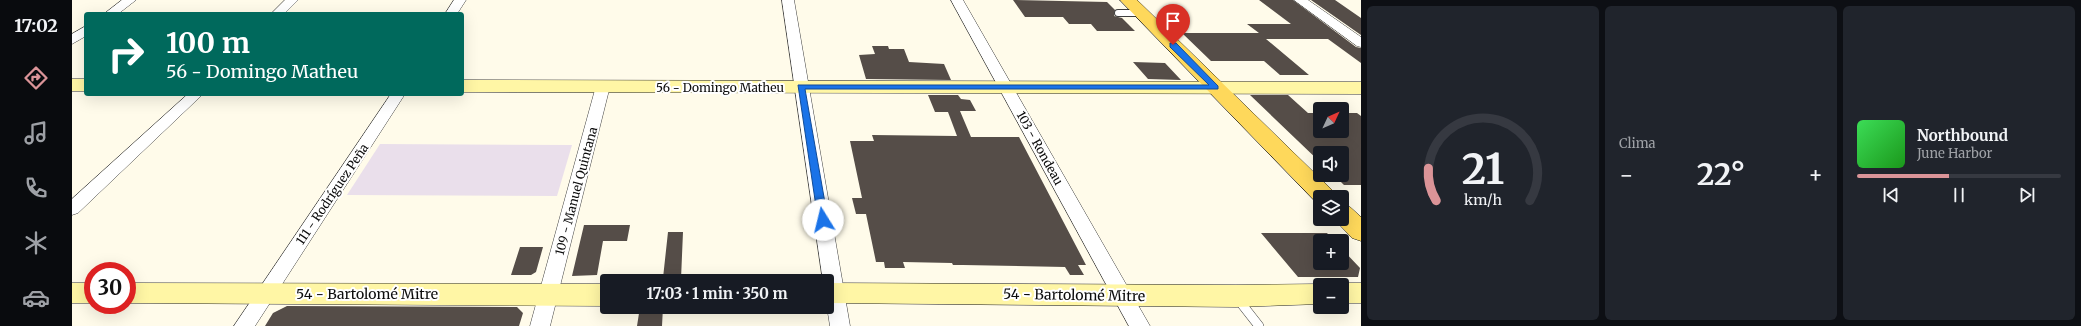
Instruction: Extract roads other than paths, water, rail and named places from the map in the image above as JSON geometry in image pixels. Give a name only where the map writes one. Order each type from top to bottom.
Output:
[{"type":"main road","points":[[1128,0],[1318,190]]},
{"type":"main road","points":[[1349,220],[1361,232]]},
{"type":"street","points":[[113,12],[130,0]]},
{"type":"street","points":[[280,12],[292,0]]},
{"type":"street","points":[[452,12],[460,0]]},
{"type":"street","points":[[788,0],[828,274]]},
{"type":"street","name":"103 - Rondeau","points":[[957,0],[1140,326]]},
{"type":"street","points":[[1300,0],[1361,43]]},
{"type":"street","points":[[72,40],[84,31]]},
{"type":"street","points":[[72,85],[84,85]]},
{"type":"street","name":"56 - Domingo Matheu","points":[[464,86],[1361,88]]},
{"type":"street","name":"109 - Manuel Quintana","points":[[540,326],[603,86]]},
{"type":"street","points":[[72,209],[194,96]]},
{"type":"street","name":"111 - Rodríguez Peña","points":[[244,326],[397,96]]},
{"type":"street","points":[[72,293],[84,293]]},
{"type":"street","name":"54 - Bartolomé Mitre","points":[[136,293],[600,295]]},
{"type":"street","name":"54 - Bartolomé Mitre","points":[[834,293],[1123,296],[1313,294]]},
{"type":"street","points":[[1349,293],[1361,293]]},
{"type":"street","points":[[834,304],[840,326]]},
{"type":"lane","points":[[1118,13],[1141,13]]},
{"type":"lane","points":[[1236,296],[1258,326]]}]
